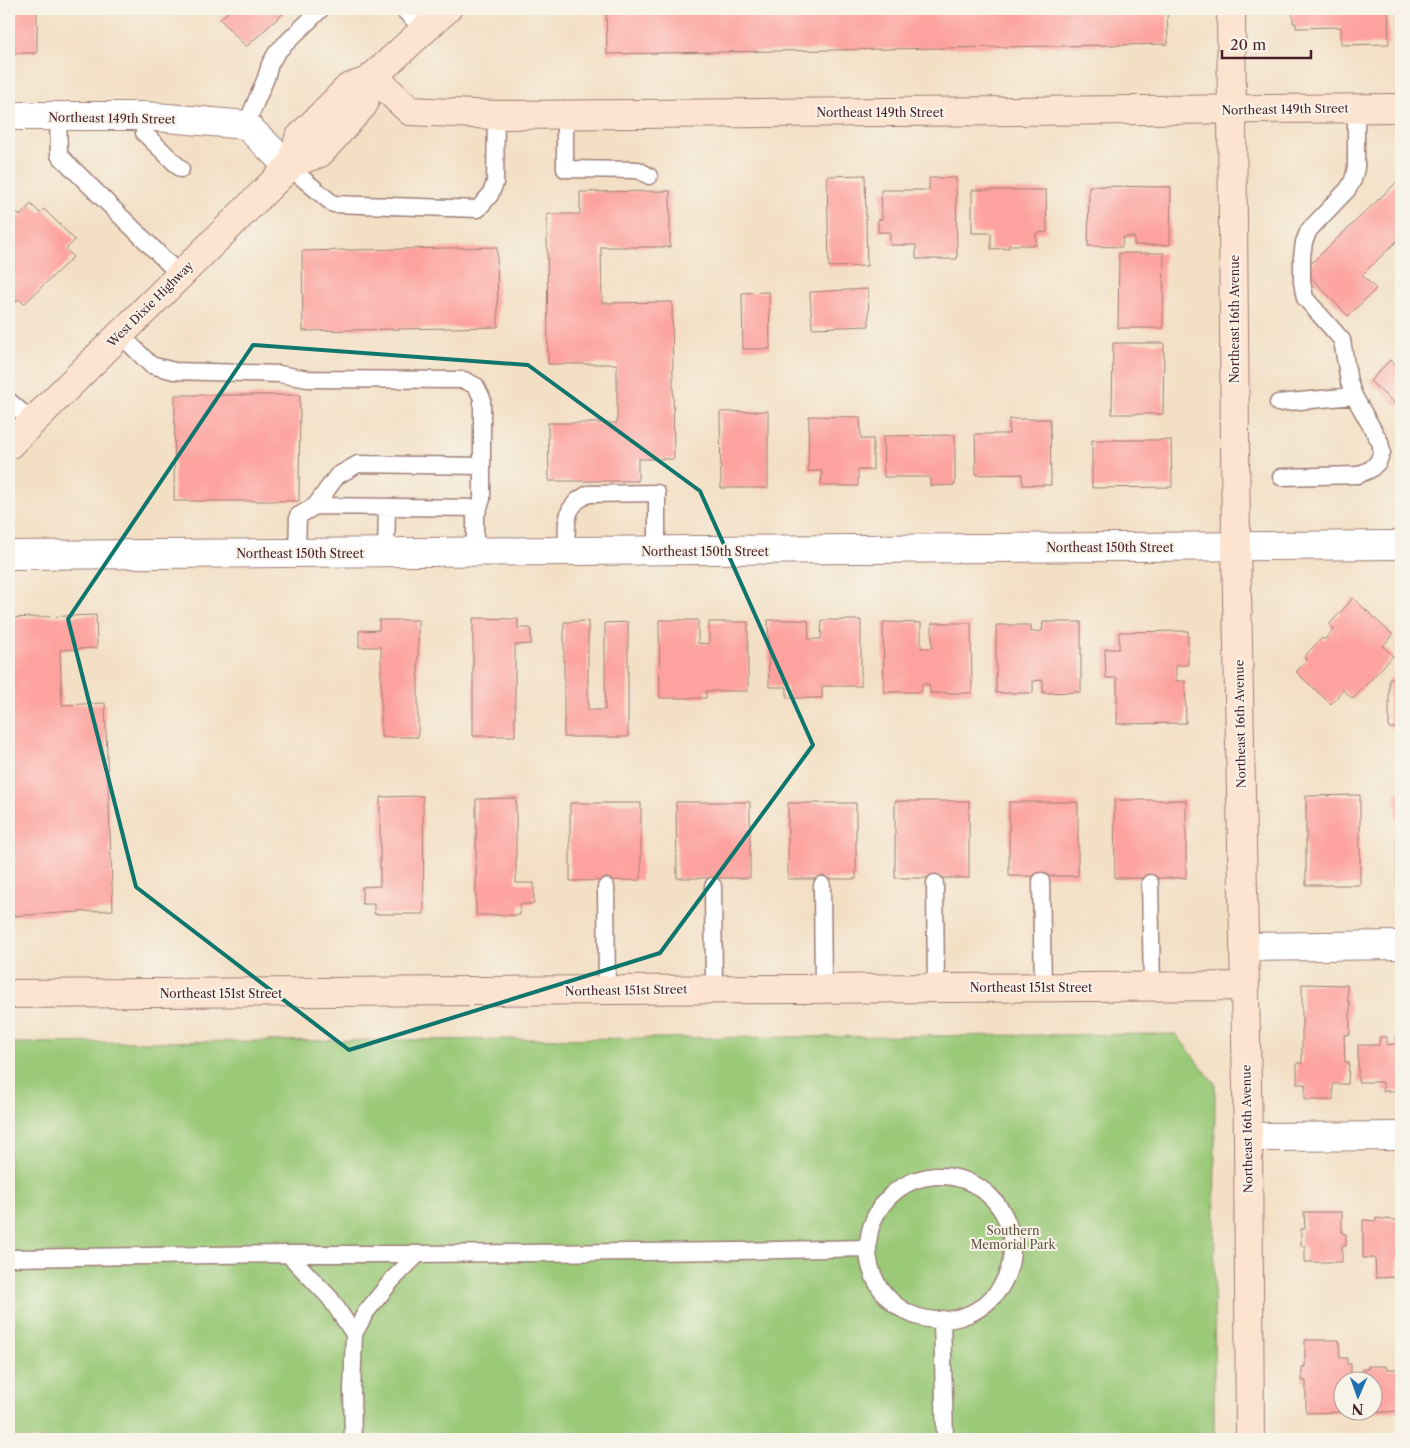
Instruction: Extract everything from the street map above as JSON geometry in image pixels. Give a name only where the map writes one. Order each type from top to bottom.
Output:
[{"type":"street","points":[[371,79],[447,9]]},
{"type":"street","name":"Northeast 16th Avenue","points":[[1231,9],[1236,546],[1248,1137],[1250,1439]]},
{"type":"street","name":"Northeast 149th Street","points":[[371,79],[410,111],[496,115],[1401,108]]},
{"type":"street","name":"West Dixie Highway","points":[[9,445],[179,274],[291,165],[320,153],[364,104],[371,79]]},
{"type":"street","name":"Northeast 149th Street","points":[[9,116],[144,116],[246,125]]},
{"type":"street","points":[[246,125],[291,165]]},
{"type":"street","name":"Northeast 150th Street","points":[[9,555],[1401,545]]},
{"type":"street","points":[[1245,947],[1401,945]]},
{"type":"street","name":"Northeast 151st Street","points":[[9,994],[1244,986]]},
{"type":"street","points":[[1248,1137],[1401,1136]]},
{"type":"lane","points":[[246,125],[270,64],[277,52],[321,9]]},
{"type":"lane","points":[[404,9],[424,30]]},
{"type":"lane","points":[[1281,477],[1358,475],[1372,469],[1378,462],[1382,452],[1380,442],[1354,396],[1349,382],[1342,340],[1305,298],[1302,282],[1304,242],[1309,230],[1348,189],[1353,180],[1356,168],[1356,108]]},
{"type":"lane","points":[[565,114],[565,169],[638,170],[650,176]]},
{"type":"lane","points":[[291,165],[333,204],[478,209],[490,195],[495,183],[496,115]]},
{"type":"lane","points":[[58,116],[59,155],[179,274]]},
{"type":"lane","points":[[144,116],[144,133],[181,169]]},
{"type":"lane","points":[[120,334],[151,365],[174,371],[279,374],[308,379],[464,380],[476,386],[482,398],[482,499],[475,518],[475,552]]},
{"type":"lane","points":[[1278,403],[1354,396]]},
{"type":"lane","points":[[9,401],[32,422]]},
{"type":"lane","points":[[297,554],[298,516],[315,506],[337,476],[358,464],[481,466]]},
{"type":"lane","points":[[566,552],[567,521],[570,510],[577,501],[588,494],[657,493],[657,551]]},
{"type":"lane","points":[[315,506],[478,508]]},
{"type":"lane","points":[[386,553],[387,507]]},
{"type":"lane","points":[[1041,881],[1043,987]]},
{"type":"lane","points":[[935,883],[936,988]]},
{"type":"lane","points":[[1150,883],[1152,986]]},
{"type":"lane","points":[[822,885],[823,989]]},
{"type":"lane","points":[[713,886],[714,989]]},
{"type":"lane","points":[[606,887],[607,990]]},
{"type":"lane","points":[[940,1175],[964,1179],[984,1191],[1001,1208],[1010,1230],[1012,1253],[1007,1276],[994,1297],[974,1311],[952,1319],[942,1319],[928,1319],[905,1311],[886,1297],[873,1277],[867,1253],[869,1230],[879,1208],[895,1190],[916,1179],[940,1175]]},
{"type":"lane","points":[[9,1258],[288,1254],[738,1252],[868,1248]]},
{"type":"lane","points":[[288,1254],[330,1298],[354,1334]]},
{"type":"lane","points":[[353,1439],[354,1334],[366,1312],[393,1278],[418,1254]]},
{"type":"lane","points":[[942,1319],[945,1439]]},
{"type":"highlighted area","points":[[253,345],[528,365],[700,491],[813,745],[660,953],[349,1050],[136,887],[68,619]]},
{"type":"green space","name":"Southern Memorial Park","points":[[1176,1034],[1215,1084],[1214,1439],[9,1439],[9,1043]]},
{"type":"building","points":[[9,9],[37,9],[37,53],[9,53]]},
{"type":"building","points":[[231,9],[288,9],[246,47],[220,19]]},
{"type":"building","points":[[606,9],[1167,9],[1168,44],[607,54]]},
{"type":"building","points":[[1293,9],[1388,9],[1389,44],[1341,45],[1341,27],[1296,28],[1296,23],[1293,23]]},
{"type":"building","points":[[865,175],[867,266],[829,267],[827,176]]},
{"type":"building","points":[[929,178],[956,178],[957,259],[916,259],[916,245],[890,245],[890,232],[878,232],[878,220],[882,219],[881,190],[929,190]]},
{"type":"building","points":[[1398,181],[1401,184],[1401,237],[1362,275],[1376,289],[1348,316],[1304,270]]},
{"type":"building","points":[[1089,186],[1171,187],[1170,245],[1134,245],[1134,237],[1123,237],[1122,247],[1088,246]]},
{"type":"building","points":[[972,190],[1046,190],[1047,232],[1036,233],[1036,245],[1009,245],[1009,248],[991,249],[991,233],[972,233]]},
{"type":"building","points":[[670,191],[670,247],[601,247],[602,303],[672,302],[674,459],[638,459],[638,481],[549,481],[548,423],[617,423],[617,364],[548,364],[547,214],[580,214],[580,192]]},
{"type":"building","points":[[9,204],[20,216],[31,204],[40,213],[44,209],[75,240],[66,249],[73,257],[24,304],[19,299],[11,306],[9,304]]},
{"type":"building","points":[[497,247],[498,327],[303,331],[302,251]]},
{"type":"building","points":[[1119,253],[1164,253],[1163,328],[1118,328]]},
{"type":"building","points":[[868,289],[869,326],[812,328],[810,292]]},
{"type":"building","points":[[769,292],[770,349],[743,349],[742,293]]},
{"type":"building","points":[[1113,343],[1164,343],[1163,414],[1112,414]]},
{"type":"building","points":[[1390,360],[1401,371],[1401,406],[1399,408],[1370,381]]},
{"type":"building","points":[[175,395],[300,395],[299,501],[174,501]]},
{"type":"building","points":[[768,411],[768,488],[721,488],[720,412]]},
{"type":"building","points":[[809,416],[860,417],[861,439],[873,439],[873,470],[858,470],[858,486],[821,486],[822,471],[808,471]]},
{"type":"building","points":[[1009,419],[1050,419],[1051,485],[1023,485],[1022,474],[976,475],[975,434],[1009,434]]},
{"type":"building","points":[[955,435],[955,485],[930,486],[930,477],[884,477],[883,436]]},
{"type":"building","points":[[1092,440],[1171,440],[1172,487],[1092,488]]},
{"type":"building","points":[[1353,598],[1393,635],[1383,646],[1393,656],[1353,699],[1343,690],[1331,704],[1296,672],[1307,660],[1304,657],[1322,638],[1324,640],[1334,629],[1329,625]]},
{"type":"building","points":[[96,615],[97,648],[60,650],[62,705],[105,703],[113,910],[9,916],[9,618]]},
{"type":"building","points":[[473,618],[518,619],[518,628],[531,628],[531,644],[515,645],[515,736],[473,736]]},
{"type":"building","points":[[379,620],[418,620],[418,737],[381,737],[381,647],[359,647],[359,631],[379,630]]},
{"type":"building","points":[[659,620],[698,620],[698,643],[709,644],[709,622],[748,622],[748,691],[706,691],[706,698],[660,698]]},
{"type":"building","points":[[768,620],[808,620],[809,639],[821,639],[822,620],[861,620],[861,686],[822,686],[822,698],[787,698],[787,687],[769,687]]},
{"type":"building","points":[[588,621],[588,710],[605,710],[605,623],[628,622],[628,737],[564,737],[564,622]]},
{"type":"building","points":[[883,622],[921,623],[921,648],[932,648],[932,623],[971,623],[972,693],[930,693],[929,684],[922,684],[922,692],[884,692]]},
{"type":"building","points":[[1043,622],[1081,622],[1081,692],[1043,693],[1043,680],[1033,681],[1033,693],[996,693],[996,625],[1031,625],[1031,632],[1042,631]]},
{"type":"building","points":[[1188,631],[1188,665],[1176,665],[1176,681],[1185,681],[1186,723],[1117,724],[1117,678],[1106,678],[1105,649],[1119,649],[1119,632]]},
{"type":"building","points":[[1389,678],[1401,678],[1401,728],[1389,728]]},
{"type":"building","points":[[1396,793],[1401,793],[1401,885],[1397,886]]},
{"type":"building","points":[[1360,795],[1360,885],[1306,885],[1306,796]]},
{"type":"building","points":[[423,796],[424,914],[374,914],[374,904],[362,904],[362,887],[380,886],[380,797]]},
{"type":"building","points":[[516,798],[516,883],[534,883],[534,904],[520,904],[520,915],[476,915],[476,799]]},
{"type":"building","points":[[1114,800],[1186,800],[1186,878],[1115,878]]},
{"type":"building","points":[[895,801],[969,801],[969,878],[895,878]]},
{"type":"building","points":[[676,802],[750,802],[750,878],[677,878]]},
{"type":"building","points":[[1009,802],[1078,802],[1078,876],[1009,876]]},
{"type":"building","points":[[570,803],[641,803],[641,880],[570,881]]},
{"type":"building","points":[[788,803],[856,803],[856,879],[788,879]]},
{"type":"building","points":[[1302,984],[1347,985],[1348,1002],[1350,1002],[1350,1035],[1344,1035],[1345,1062],[1349,1062],[1348,1084],[1333,1084],[1333,1100],[1305,1100],[1305,1084],[1297,1084],[1297,1063],[1302,1063]]},
{"type":"building","points":[[1396,1036],[1401,1036],[1401,1091],[1383,1091],[1383,1082],[1358,1082],[1358,1045],[1379,1045],[1380,1037],[1387,1037],[1387,1045],[1396,1044]]},
{"type":"building","points":[[1304,1212],[1342,1212],[1342,1233],[1346,1234],[1346,1246],[1342,1246],[1342,1262],[1305,1262],[1305,1246],[1301,1246],[1301,1229],[1305,1229]]},
{"type":"building","points":[[1376,1218],[1401,1221],[1401,1260],[1397,1260],[1397,1277],[1376,1278],[1375,1258],[1363,1258],[1363,1220],[1376,1221]]},
{"type":"building","points":[[1305,1340],[1339,1340],[1340,1358],[1347,1358],[1347,1364],[1351,1364],[1351,1370],[1332,1370],[1332,1412],[1306,1413],[1306,1381],[1302,1381],[1302,1367],[1305,1367]]},
{"type":"building","points":[[1368,1366],[1386,1366],[1386,1369],[1401,1369],[1401,1411],[1382,1412],[1382,1370],[1362,1370],[1368,1369]]}]
